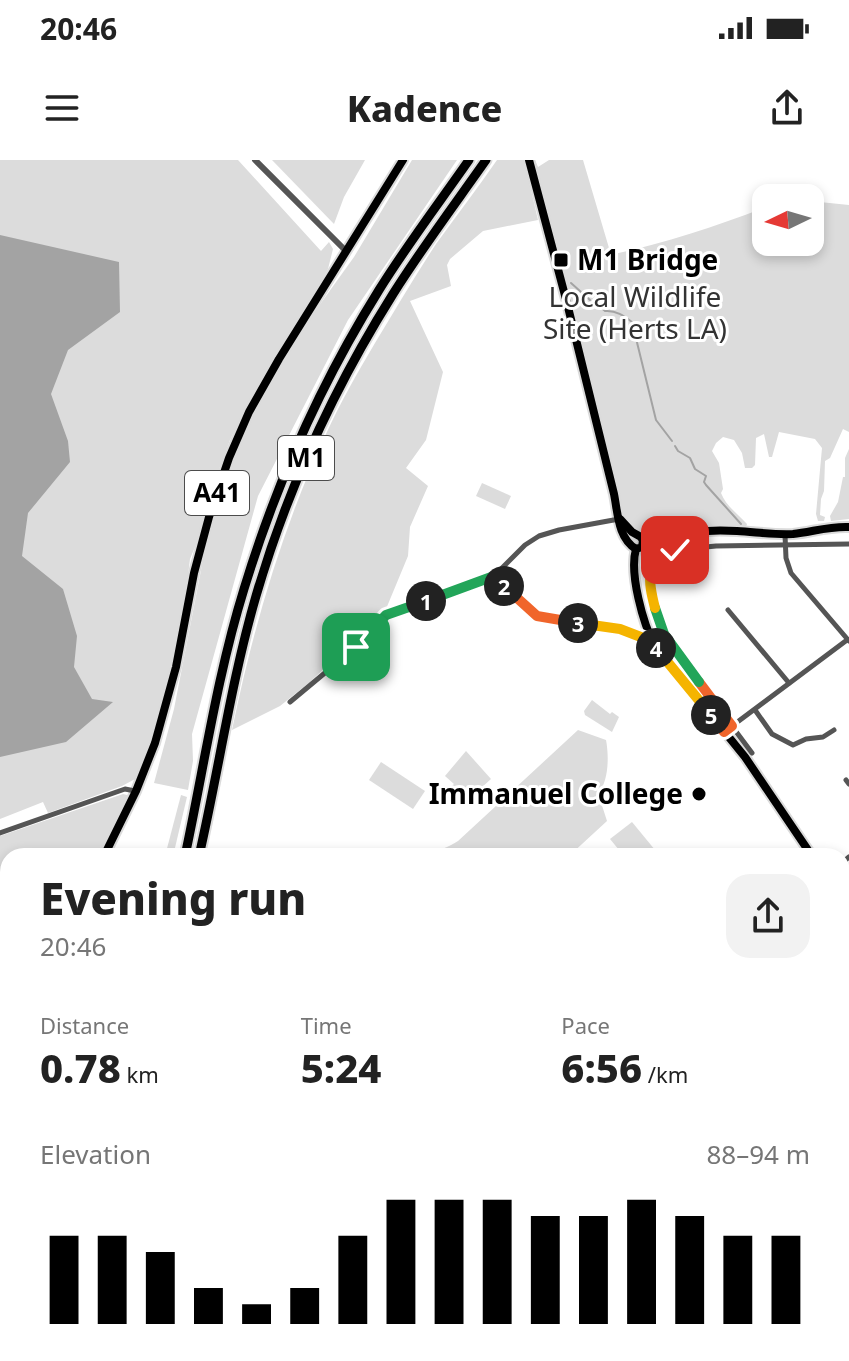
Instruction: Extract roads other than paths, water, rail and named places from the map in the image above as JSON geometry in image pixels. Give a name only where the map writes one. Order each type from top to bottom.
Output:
[{"type":"highway","name":"M1","points":[[187,848],[227,649],[253,559],[284,476],[321,394],[365,313],[469,160]]},
{"type":"highway","name":"M1","points":[[201,848],[244,638],[296,481],[334,399],[377,320],[417,257],[486,160]]},
{"type":"main road","name":"A41","points":[[108,848],[136,791],[167,705],[194,573],[229,458],[249,412],[279,359],[403,160]]},
{"type":"main road","points":[[529,160],[620,519],[636,542],[634,575],[650,638],[683,683],[728,729],[807,848]]},
{"type":"main road","points":[[636,542],[695,532],[785,534],[849,527]]},
{"type":"street","points":[[255,160],[346,251]]},
{"type":"street","points":[[290,702],[356,647],[386,615],[494,576],[525,545],[539,536],[620,519]]},
{"type":"street","points":[[728,729],[848,638],[791,573],[786,558],[785,534]]},
{"type":"street","points":[[752,753],[728,729],[664,634],[650,588],[651,572],[658,559],[675,550],[716,546],[849,544]]},
{"type":"street","points":[[494,576],[537,616],[620,629],[650,638]]},
{"type":"street","points":[[728,610],[789,683]]},
{"type":"street","points":[[755,710],[772,734],[793,745],[806,739],[823,737],[834,730]]},
{"type":"street","points":[[0,833],[125,789],[136,791]]},
{"type":"waterway","points":[[571,283],[590,300]]},
{"type":"waterway","points":[[599,306],[632,322],[656,420],[672,441]]},
{"type":"waterway","points":[[675,446],[690,458],[695,469],[706,476],[706,485],[741,524]]},
{"type":"place","name":"M1 Bridge","points":[[561,260]]},
{"type":"place","name":"Immanuel College","points":[[699,794]]},
{"type":"park label","name":"Local Wildlife Site (Herts LA)","points":[[635,313]]}]
